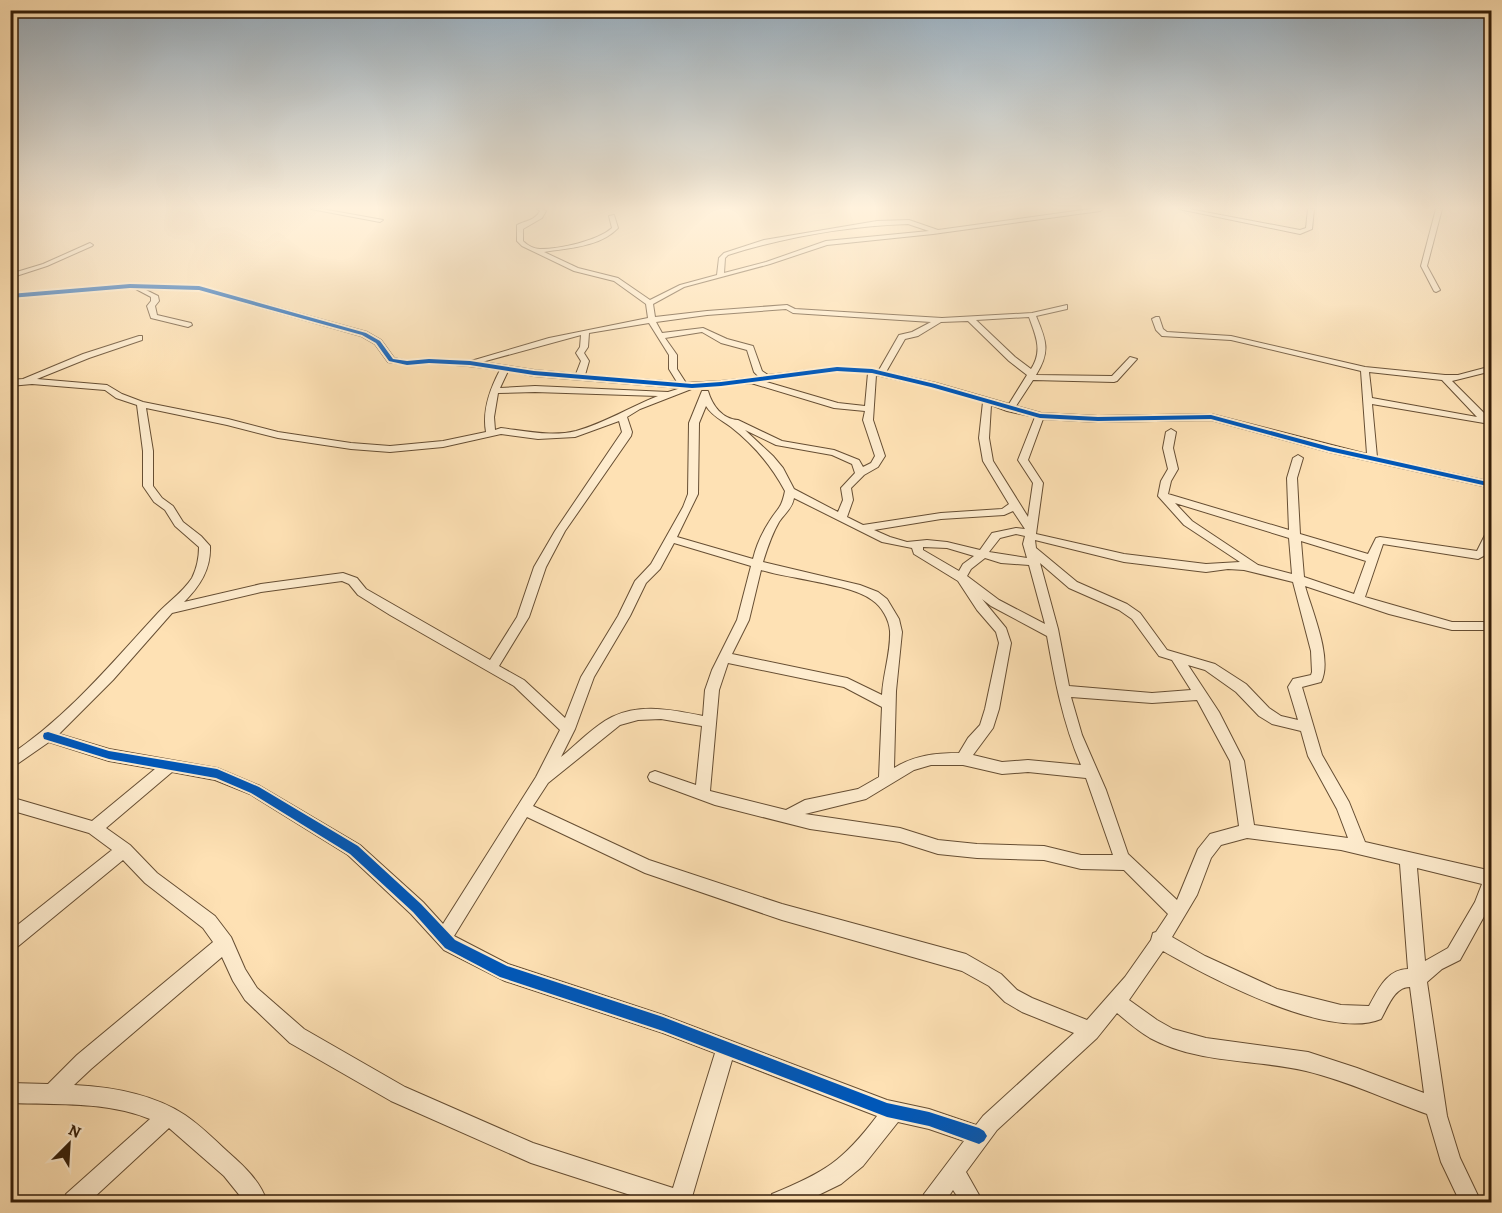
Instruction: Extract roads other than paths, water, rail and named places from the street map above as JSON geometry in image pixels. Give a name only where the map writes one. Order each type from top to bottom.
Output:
[{"type":"street","points":[[10,276],[43,266]]},
{"type":"street","points":[[567,266],[576,270],[616,279],[650,303]]},
{"type":"street","points":[[720,275],[721,266]]},
{"type":"street","points":[[650,303],[682,286],[756,266]]},
{"type":"street","points":[[1424,266],[1436,290]]},
{"type":"street","points":[[130,286],[154,296],[155,301],[151,306],[154,316],[188,325]]},
{"type":"street","points":[[10,296],[130,286],[182,286],[210,290],[364,334],[378,342],[393,361],[470,363],[705,392],[765,377],[837,369],[877,372],[933,385],[1040,416],[1098,419],[1212,417],[1372,459],[1491,485]]},
{"type":"street","points":[[650,303],[651,318],[673,355],[673,369],[684,388]]},
{"type":"street","points":[[470,363],[651,318],[685,317],[712,311],[787,307],[793,311],[942,320],[1032,315],[1064,307]]},
{"type":"street","points":[[1010,409],[1039,363],[1042,341],[1032,315]]},
{"type":"street","points":[[969,318],[1031,376],[1114,379],[1133,359]]},
{"type":"street","points":[[1156,319],[1160,330],[1165,334],[1231,338],[1365,369],[1458,378],[1491,368]]},
{"type":"street","points":[[841,518],[848,500],[846,488],[860,472],[875,465],[880,456],[872,438],[868,420],[873,383],[877,372],[902,337],[942,320]]},
{"type":"street","points":[[660,336],[698,330],[710,332],[724,341],[750,348],[758,372],[765,377]]},
{"type":"street","points":[[580,376],[585,361],[580,353],[584,347],[585,333]]},
{"type":"street","points":[[24,381],[138,338]]},
{"type":"street","points":[[491,433],[489,416],[505,369]]},
{"type":"street","points":[[1365,369],[1372,459]]},
{"type":"street","points":[[1445,378],[1488,424]]},
{"type":"street","points":[[750,380],[837,406],[870,409]]},
{"type":"street","points":[[10,383],[24,381],[107,388],[119,396],[141,404],[296,439],[390,449],[443,444],[507,431],[534,435],[567,435],[622,417],[637,407],[684,388]]},
{"type":"street","points":[[496,391],[535,389],[599,393],[684,388]]},
{"type":"street","points":[[705,392],[712,411],[725,419],[784,445],[844,456],[856,462],[860,472]]},
{"type":"street","points":[[444,937],[541,781],[568,729],[588,677],[624,616],[641,581],[656,566],[693,495],[694,423],[705,392]]},
{"type":"street","points":[[1366,400],[1488,424]]},
{"type":"street","points":[[987,401],[984,438],[988,461],[1016,506],[1031,542],[1053,634],[1063,691],[1075,735],[1091,772],[1119,852],[1126,863],[1179,913]]},
{"type":"street","points":[[10,763],[48,736],[98,689],[197,579],[205,552],[204,546],[179,524],[169,507],[158,500],[148,486],[148,451],[141,404]]},
{"type":"street","points":[[1031,542],[1038,483],[1023,460],[1040,416]]},
{"type":"street","points":[[492,667],[527,608],[540,567],[560,531],[626,436],[627,432],[622,417]]},
{"type":"street","points":[[725,419],[770,458],[790,491],[886,540],[917,545],[947,545],[982,555],[1031,542],[1124,558],[1206,568],[1235,564],[1298,579],[1452,626],[1491,626]]},
{"type":"street","points":[[1163,496],[1166,481],[1173,469],[1167,453],[1171,432]]},
{"type":"street","points":[[1298,458],[1292,478],[1296,561],[1298,579],[1317,651],[1319,672],[1316,679],[1298,682],[1295,686],[1315,756],[1344,807],[1359,847]]},
{"type":"street","points":[[702,795],[712,690],[724,657],[743,621],[761,549],[774,522],[788,506],[790,491]]},
{"type":"street","points":[[1163,496],[1188,523],[1258,568]]},
{"type":"street","points":[[1163,496],[1372,559]]},
{"type":"street","points":[[863,528],[941,516],[1004,512],[1016,506]]},
{"type":"street","points":[[962,578],[967,567],[982,555],[996,535],[1017,531],[1073,585],[1123,607],[1136,616],[1161,651],[1210,667],[1241,688],[1271,716],[1283,722],[1305,727]]},
{"type":"street","points":[[1358,599],[1380,540],[1480,555],[1487,551],[1491,531]]},
{"type":"street","points":[[670,538],[712,549],[757,565],[856,588],[874,595],[883,602],[893,619],[896,632],[889,705],[886,779]]},
{"type":"street","points":[[917,545],[918,552],[962,578],[995,603],[1053,634]]},
{"type":"street","points":[[167,610],[261,588],[344,577],[353,581],[362,592],[393,612],[524,687],[568,729]]},
{"type":"street","points":[[962,578],[981,607],[1002,632],[1005,643],[1004,659],[986,728],[973,742],[963,759]]},
{"type":"street","points":[[724,657],[847,683],[889,705]]},
{"type":"street","points":[[1177,658],[1237,761],[1247,831]]},
{"type":"street","points":[[1063,691],[1152,698],[1200,694]]},
{"type":"street","points":[[541,781],[615,721],[628,714],[663,714],[708,722]]},
{"type":"street","points":[[48,736],[109,755],[230,777],[354,849],[444,937],[459,949],[505,972],[663,1024],[894,1111],[929,1119],[979,1136]]},
{"type":"street","points":[[788,816],[805,806],[861,795],[909,765],[922,761],[963,759],[1002,768],[1028,766],[1091,772]]},
{"type":"street","points":[[94,828],[170,765]]},
{"type":"street","points":[[655,777],[702,795],[810,822],[900,835],[946,848],[1039,852],[1066,856],[1081,862],[1126,863]]},
{"type":"street","points":[[10,803],[94,828],[124,850],[151,878],[209,922],[225,943],[239,975],[251,994],[297,1036],[398,1094],[531,1153],[676,1201],[726,1048]]},
{"type":"street","points":[[524,809],[645,866],[782,912],[966,963],[995,980],[1011,996],[1028,1006],[1074,1023],[1090,1032]]},
{"type":"street","points":[[932,1203],[979,1136],[1090,1032],[1135,977],[1160,939],[1179,913],[1191,890],[1204,854],[1216,839],[1247,831],[1300,837],[1359,847],[1408,861],[1491,879],[1481,907],[1454,954],[1436,963],[1418,978],[1403,978],[1390,986],[1376,1013],[1366,1016],[1341,1014],[1276,998],[1199,962],[1160,939]]},
{"type":"street","points":[[10,942],[124,850]]},
{"type":"street","points":[[1408,861],[1418,978],[1437,1108],[1451,1162],[1471,1203]]},
{"type":"street","points":[[51,1095],[84,1062],[225,943]]},
{"type":"street","points":[[1116,1001],[1148,1026],[1173,1038],[1229,1051],[1306,1061],[1347,1073],[1437,1108]]},
{"type":"street","points":[[10,1093],[106,1096],[134,1103],[168,1116],[184,1126],[240,1176],[257,1203]]},
{"type":"street","points":[[780,1203],[837,1174],[849,1165],[894,1111]]},
{"type":"street","points":[[74,1203],[168,1116]]},
{"type":"street","points":[[954,1172],[973,1203]]}]
